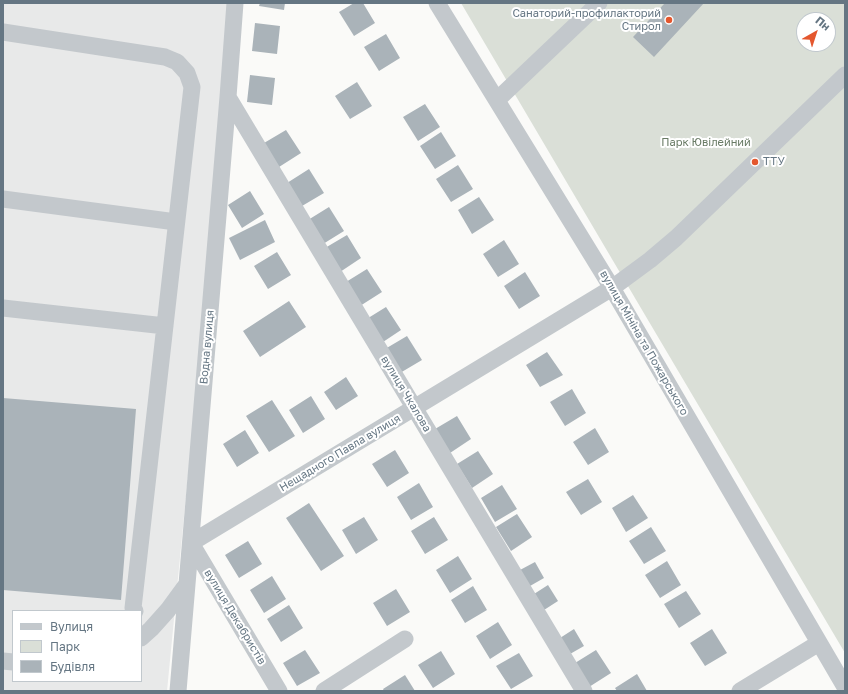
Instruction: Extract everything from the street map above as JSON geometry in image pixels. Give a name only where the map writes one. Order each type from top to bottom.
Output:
[{"type":"street","name":"Водна вулиця","points":[[178,691],[235,3]]},
{"type":"street","name":"вулиця Мініна та Пожарського","points":[[437,3],[612,288],[845,687]]},
{"type":"street","points":[[497,100],[599,3]]},
{"type":"street","points":[[3,32],[165,57],[177,62],[187,73],[192,87],[133,608],[134,610]]},
{"type":"street","name":"Нещадного Павла вулиця","points":[[191,542],[612,288],[650,260],[676,238],[845,75]]},
{"type":"street","name":"вулиця Чкалова","points":[[228,97],[584,691]]},
{"type":"street","points":[[3,199],[176,222]]},
{"type":"street","points":[[3,308],[165,326]]},
{"type":"street","name":"вулиця Декабристів","points":[[191,542],[279,691]]},
{"type":"street","points":[[144,630],[168,610],[188,584]]},
{"type":"street","points":[[324,691],[405,639]]},
{"type":"street","points":[[740,691],[819,643]]},
{"type":"shaded area","points":[[3,3],[234,3],[167,691],[3,691]]},
{"type":"green space","name":"Парк Ювілейний","points":[[461,3],[845,3],[845,653]]},
{"type":"building","points":[[260,3],[285,3],[284,10],[259,6]]},
{"type":"building","points":[[354,3],[363,3],[375,23],[354,36],[339,12]]},
{"type":"building","name":"Санаторий-профилакторий Стирол","points":[[665,3],[704,3],[654,57],[633,37]]},
{"type":"building","points":[[255,23],[280,26],[277,54],[252,51]]},
{"type":"building","points":[[386,34],[400,58],[379,71],[364,47]]},
{"type":"building","points":[[250,75],[275,78],[272,105],[247,102]]},
{"type":"building","points":[[357,82],[372,106],[350,119],[335,96]]},
{"type":"building","points":[[425,104],[440,127],[418,141],[403,117]]},
{"type":"building","points":[[286,130],[301,153],[279,167],[264,143]]},
{"type":"building","points":[[441,132],[456,156],[435,169],[420,146]]},
{"type":"building","points":[[458,165],[473,189],[451,202],[436,179]]},
{"type":"building","points":[[309,169],[324,193],[302,206],[287,183]]},
{"type":"building","points":[[250,191],[264,214],[242,228],[228,205]]},
{"type":"building","points":[[479,197],[494,220],[472,234],[458,210]]},
{"type":"building","points":[[329,207],[344,231],[323,244],[308,220]]},
{"type":"building","points":[[265,220],[275,242],[240,260],[229,238]]},
{"type":"building","points":[[347,235],[361,258],[340,272],[325,248]]},
{"type":"building","points":[[504,240],[519,264],[498,277],[483,254]]},
{"type":"building","points":[[277,252],[291,275],[268,289],[254,266]]},
{"type":"building","points":[[367,269],[382,292],[360,306],[346,282]]},
{"type":"building","points":[[525,272],[540,296],[519,309],[504,286]]},
{"type":"building","points":[[289,301],[306,327],[260,357],[243,331]]},
{"type":"building","points":[[386,307],[401,330],[380,344],[365,320]]},
{"type":"building","points":[[407,336],[422,360],[400,373],[385,349]]},
{"type":"building","points":[[547,352],[563,375],[540,387],[526,365]]},
{"type":"building","points":[[346,377],[358,396],[336,410],[324,392]]},
{"type":"building","points":[[572,389],[586,413],[565,426],[550,402]]},
{"type":"building","points":[[311,396],[325,419],[303,433],[289,410]]},
{"type":"building","points":[[3,398],[136,409],[121,600],[3,590]]},
{"type":"building","points":[[272,400],[295,436],[269,452],[246,416]]},
{"type":"building","points":[[457,416],[471,439],[450,453],[435,429]]},
{"type":"building","points":[[595,428],[609,452],[588,465],[573,442]]},
{"type":"building","points":[[245,430],[259,453],[237,467],[223,444]]},
{"type":"building","points":[[395,450],[409,473],[387,487],[372,464]]},
{"type":"building","points":[[478,451],[493,474],[472,488],[457,464]]},
{"type":"building","points":[[588,479],[602,502],[581,515],[566,492]]},
{"type":"building","points":[[419,483],[433,507],[411,520],[397,497]]},
{"type":"building","points":[[502,485],[517,509],[495,522],[481,498]]},
{"type":"building","points":[[633,495],[648,518],[626,532],[612,508]]},
{"type":"building","points":[[309,503],[344,556],[321,571],[286,518]]},
{"type":"building","points":[[517,514],[532,537],[511,551],[496,527]]},
{"type":"building","points":[[364,517],[378,540],[356,554],[342,530]]},
{"type":"building","points":[[434,517],[448,540],[425,554],[411,531]]},
{"type":"building","points":[[651,527],[666,551],[644,564],[629,541]]},
{"type":"building","points":[[248,541],[262,564],[239,578],[225,555]]},
{"type":"building","points":[[458,556],[472,579],[450,593],[436,570]]},
{"type":"building","points":[[667,561],[681,585],[660,598],[645,575]]},
{"type":"building","points":[[535,562],[544,578],[530,586],[520,570]]},
{"type":"building","points":[[272,576],[286,599],[264,613],[250,590]]},
{"type":"building","points":[[548,585],[558,601],[544,610],[534,594]]},
{"type":"building","points":[[473,586],[487,610],[465,623],[451,600]]},
{"type":"building","points":[[396,589],[410,612],[387,626],[373,603]]},
{"type":"building","points":[[686,591],[701,614],[679,628],[664,604]]},
{"type":"building","points":[[289,605],[303,628],[281,642],[267,619]]},
{"type":"building","points":[[498,622],[512,645],[490,659],[476,636]]},
{"type":"building","points":[[574,629],[584,646],[570,654],[560,638]]},
{"type":"building","points":[[712,629],[727,653],[705,666],[690,643]]},
{"type":"building","points":[[305,650],[320,673],[297,686],[283,663]]},
{"type":"building","points":[[596,650],[611,673],[589,687],[575,663]]},
{"type":"building","points":[[441,651],[455,674],[433,688],[418,665]]},
{"type":"building","points":[[519,653],[533,676],[511,689],[496,666]]},
{"type":"building","points":[[637,674],[647,691],[617,691],[615,688]]},
{"type":"building","points":[[405,675],[415,691],[384,691],[383,689]]},
{"type":"place","name":"Санаторий-профилакторий Стирол","points":[[669,20]]},
{"type":"place","name":"ТТУ","points":[[755,162]]}]
